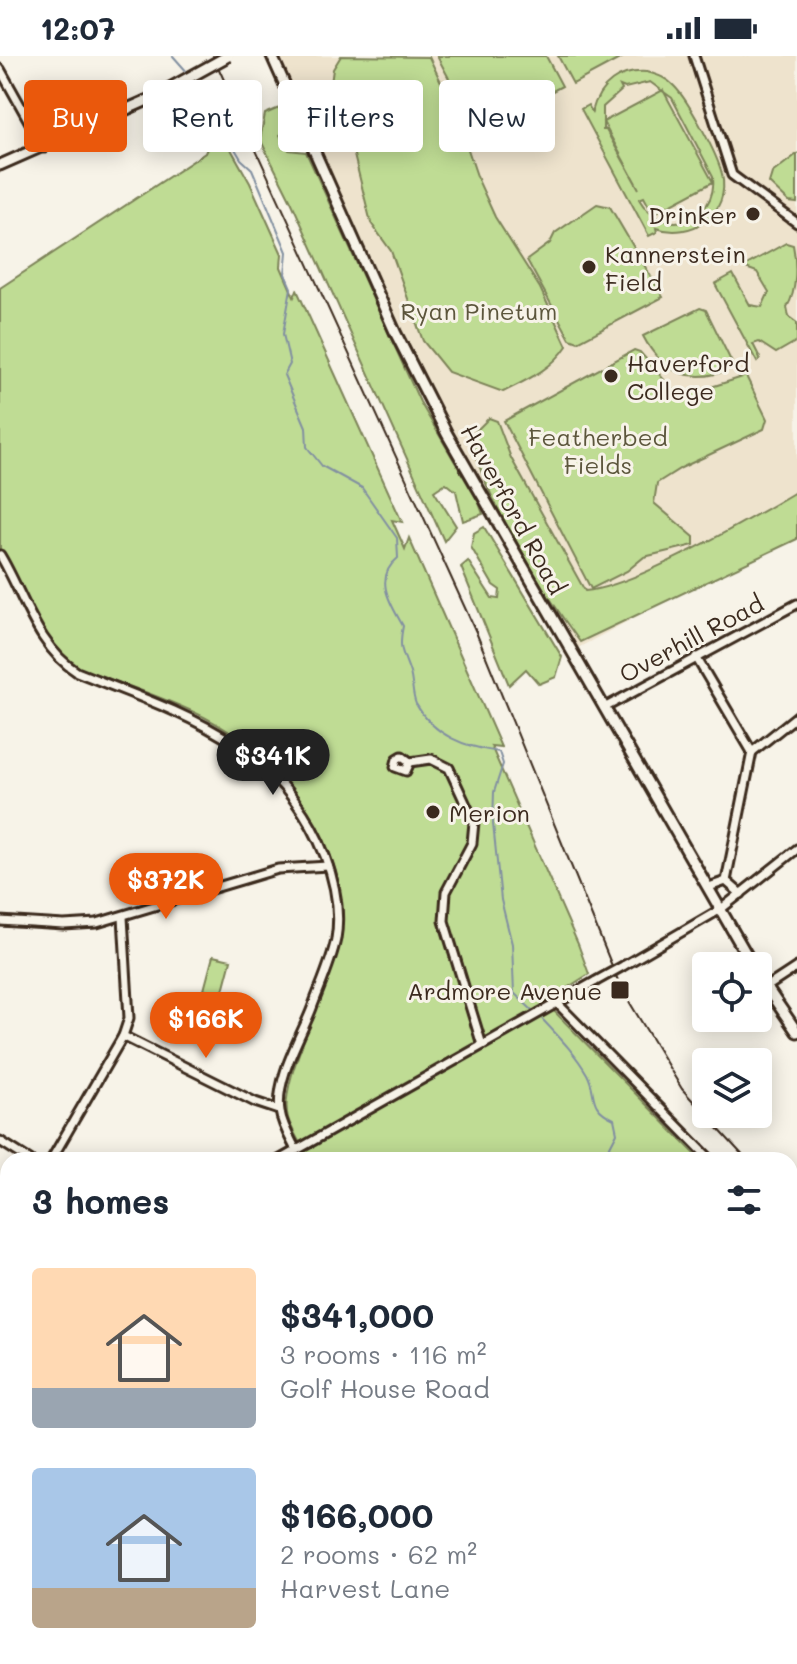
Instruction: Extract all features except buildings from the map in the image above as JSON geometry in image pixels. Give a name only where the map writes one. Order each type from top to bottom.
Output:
[{"type":"main road","points":[[127,110],[228,56]]},
{"type":"main road","name":"Haverford Road","points":[[272,56],[396,334],[447,434],[745,952]]},
{"type":"main road","points":[[0,165],[34,152]]},
{"type":"main road","points":[[772,998],[797,1032]]},
{"type":"street","points":[[694,56],[732,175],[797,223]]},
{"type":"street","points":[[0,69],[24,112]]},
{"type":"street","points":[[0,555],[49,649],[61,662],[77,672],[200,721],[268,767],[297,802],[318,838],[336,889],[336,939],[284,1081],[279,1110],[296,1150]]},
{"type":"street","name":"Overhill Road","points":[[604,708],[797,604]]},
{"type":"street","points":[[696,657],[752,752]]},
{"type":"street","points":[[726,881],[752,752],[797,716]]},
{"type":"street","points":[[410,762],[431,759],[449,768],[474,822],[472,843],[446,892],[444,921],[482,1045]]},
{"type":"street","points":[[293,1152],[721,909],[797,849]]},
{"type":"street","points":[[0,921],[64,925],[123,917],[278,869],[328,866]]},
{"type":"street","points":[[709,887],[726,881]]},
{"type":"street","points":[[726,881],[741,894]]},
{"type":"street","points":[[56,1152],[123,1036],[129,1018],[123,917]]},
{"type":"street","points":[[772,983],[797,967]]},
{"type":"street","points":[[557,1003],[703,1152]]},
{"type":"street","points":[[123,1036],[255,1102],[279,1110]]},
{"type":"street","points":[[0,1141],[17,1152]]},
{"type":"shaded area","name":"Haverford College","points":[[279,56],[797,56],[797,530],[576,649],[401,331],[322,152],[423,152],[423,80],[290,80]]},
{"type":"green space","name":"Ryan Pinetum","points":[[341,56],[429,57],[440,80],[439,152],[469,152],[495,217],[540,288],[567,346],[538,373],[503,392],[448,372],[423,341],[391,251],[371,223],[353,152],[423,152],[423,80],[332,80],[333,69]]},
{"type":"green space","points":[[437,56],[546,56],[562,86],[555,90],[555,80],[450,80]]},
{"type":"green space","points":[[558,56],[625,56],[573,84]]},
{"type":"green space","points":[[637,72],[659,76],[674,86],[709,141],[719,165],[723,188],[721,201],[715,212],[695,227],[670,231],[656,228],[657,232],[649,236],[581,109],[588,105],[592,112],[605,87],[620,76]],"holes":[[[650,82],[662,91],[603,122],[603,107],[622,90],[620,86],[625,88]],[[664,92],[672,98],[713,176],[713,181]],[[603,122],[639,189],[606,130],[603,130]],[[713,182],[707,205],[698,214],[674,222],[661,219],[649,212],[639,199],[644,197],[653,214]]]},
{"type":"green space","points":[[278,108],[278,152],[306,152],[420,402],[479,503],[483,514],[463,521],[456,491],[446,483],[434,491],[456,526],[444,541],[262,143],[265,114]]},
{"type":"green space","points":[[233,152],[250,183],[282,254],[281,267],[294,297],[297,290],[402,522],[392,520],[405,549],[409,538],[501,747],[491,746],[589,974],[545,1002],[693,1152],[302,1152],[288,1118],[288,1093],[296,1062],[333,961],[341,913],[338,883],[316,825],[278,773],[230,732],[174,703],[79,668],[54,648],[0,549],[0,288],[205,153]]},
{"type":"green space","points":[[797,154],[797,203],[789,202],[769,183],[772,173]]},
{"type":"green space","name":"Kannerstein Field","points":[[597,204],[610,207],[663,297],[578,342],[570,339],[527,260],[550,243],[555,233]]},
{"type":"green space","points":[[786,243],[793,245],[794,253],[794,286],[787,307],[789,317],[797,323],[797,341],[776,353],[759,342],[753,344],[760,358],[757,362],[715,284],[733,274],[750,305],[762,307],[769,292],[757,272],[743,267]]},
{"type":"green space","points":[[700,308],[706,310],[734,367],[720,373],[693,376],[670,368],[660,360],[643,336]]},
{"type":"green space","name":"Featherbed Fields","points":[[634,350],[640,352],[679,397],[746,376],[767,419],[764,429],[681,468],[657,483],[654,503],[694,537],[694,545],[644,557],[627,571],[591,589],[504,421]]},
{"type":"green space","points":[[489,418],[497,421],[511,458],[585,591],[607,587],[662,565],[797,491],[797,539],[580,642],[532,570],[487,486],[471,436]]},
{"type":"green space","points":[[484,527],[562,657],[556,677],[539,684],[526,669],[509,685],[461,567],[468,561],[492,598],[499,599],[500,590],[493,585],[471,547],[474,533]]},
{"type":"green space","points":[[213,956],[231,960],[222,994],[204,990]]},
{"type":"waterway","points":[[173,56],[188,73]]},
{"type":"waterway","points":[[237,152],[252,169],[287,252],[285,274],[291,288],[283,334],[290,364],[284,375],[306,427],[307,447],[322,466],[362,488],[397,538],[398,558],[386,574],[386,591],[403,626],[401,646],[416,704],[441,732],[474,747],[499,752],[503,764],[494,792],[493,824],[501,900],[512,944],[514,993],[532,1010]]},
{"type":"waterway","points":[[543,1020],[582,1066],[596,1104],[614,1119],[617,1133],[607,1152]]},
{"type":"tram line","points":[[213,56],[476,632],[621,988],[682,1089],[740,1152]]},
{"type":"place","name":"Drinker","points":[[753,214]]},
{"type":"place","name":"Kannerstein Field","points":[[589,267]]},
{"type":"place","name":"Haverford College","points":[[611,376]]},
{"type":"place","name":"Merion","points":[[433,812]]},
{"type":"place","name":"Ardmore Avenue","points":[[620,990]]}]
